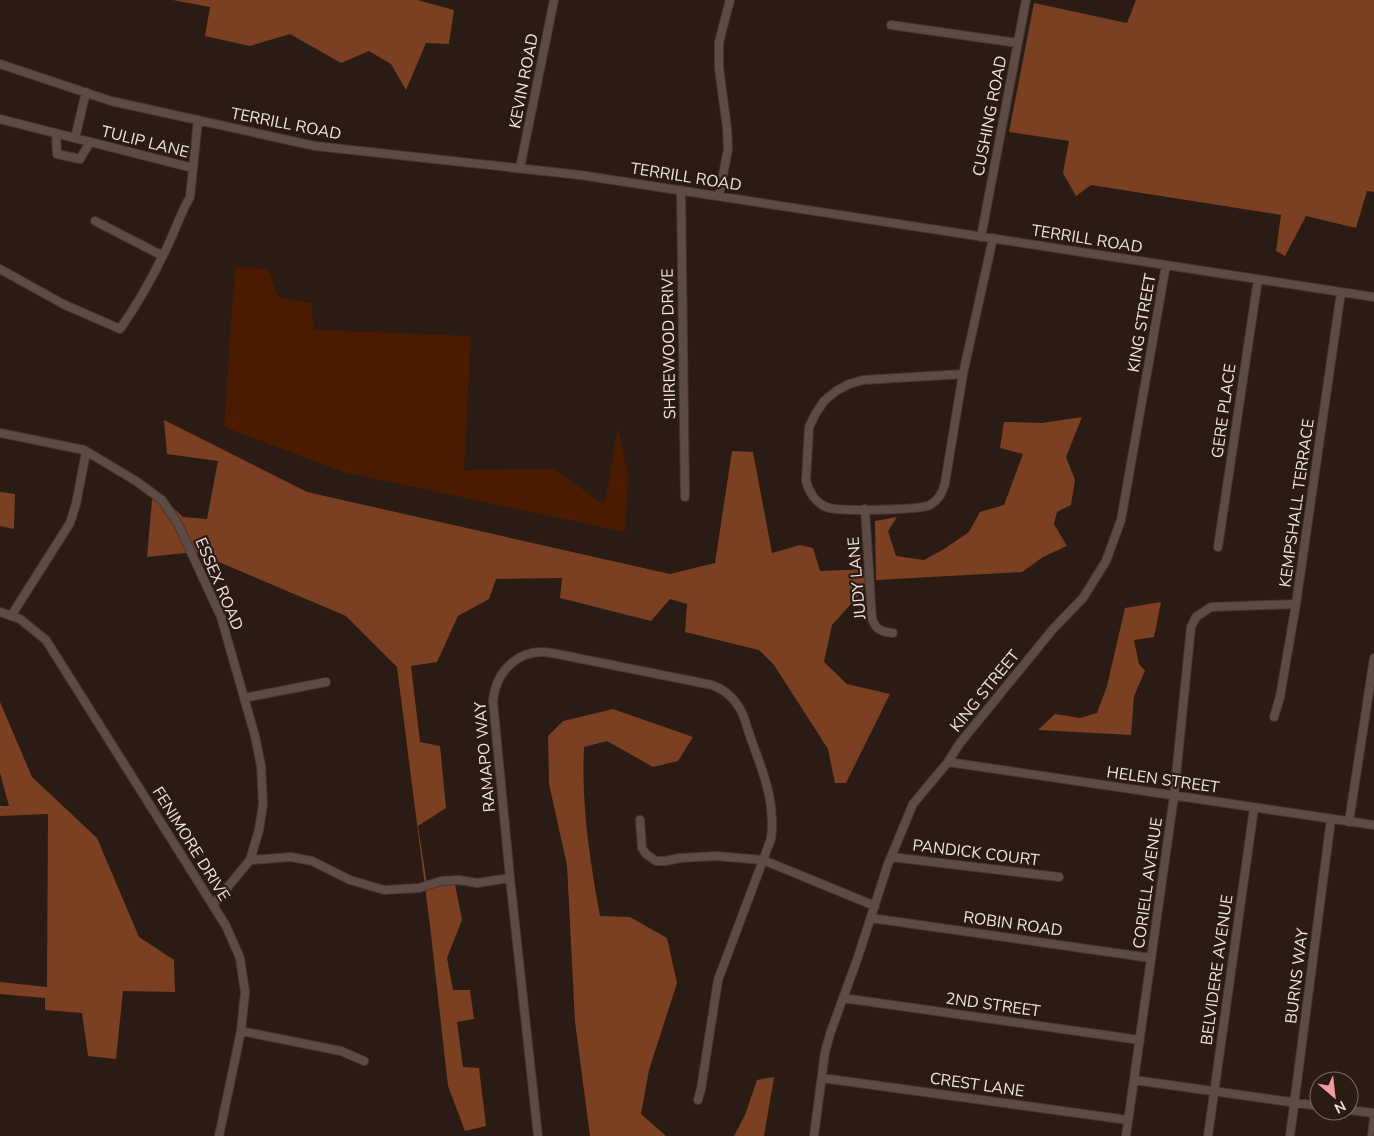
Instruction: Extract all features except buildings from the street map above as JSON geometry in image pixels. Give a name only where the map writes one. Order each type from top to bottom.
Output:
[{"type":"street","name":"KEVIN ROAD","points":[[520,168],[554,0]]},
{"type":"street","points":[[719,196],[728,148],[719,68],[720,42],[730,0]]},
{"type":"street","name":"CUSHING ROAD","points":[[981,237],[1026,0]]},
{"type":"street","points":[[891,25],[1018,43]]},
{"type":"street","name":"TERRILL ROAD","points":[[0,64],[111,100],[315,146],[580,175],[1374,297]]},
{"type":"street","points":[[76,138],[86,92]]},
{"type":"street","name":"TULIP LANE","points":[[0,119],[193,168]]},
{"type":"street","points":[[0,269],[63,304],[120,329],[136,306],[163,256],[190,197],[198,120]]},
{"type":"street","name":"TULIP LANE","points":[[56,133],[57,154],[80,159],[90,142]]},
{"type":"street","name":"SHIREWOOD DRIVE","points":[[681,190],[685,497]]},
{"type":"street","points":[[95,221],[163,256]]},
{"type":"street","points":[[962,374],[863,380],[841,388],[830,396],[820,407],[809,427],[806,472],[808,488],[815,500],[834,510],[923,507],[934,503],[941,494],[945,483],[962,374],[993,238]]},
{"type":"street","name":"KING STREET","points":[[814,1136],[825,1052],[830,1034],[891,857],[913,804],[1053,629],[1083,598],[1106,561],[1121,520],[1166,265]]},
{"type":"street","name":"GERE PLACE","points":[[1218,547],[1258,279]]},
{"type":"street","name":"KEMPSHALL TERRACE","points":[[1274,716],[1280,697],[1296,604],[1341,292]]},
{"type":"street","name":"ESSEX ROAD","points":[[0,433],[86,452],[136,481],[162,500],[178,524],[221,617],[255,736],[261,766],[263,804],[259,830],[250,860],[213,905]]},
{"type":"street","points":[[11,616],[70,523],[76,504],[86,452]]},
{"type":"street","name":"JUDY LANE","points":[[865,509],[872,619],[878,629],[883,632],[893,633]]},
{"type":"street","name":"CORIELL AVENUE","points":[[1126,1136],[1174,796],[1190,633],[1196,617],[1210,608],[1296,604]]},
{"type":"street","name":"FENIMORE DRIVE","points":[[0,612],[20,619],[46,640],[226,926],[240,958],[245,992],[241,1032],[219,1136]]},
{"type":"street","name":"RAMAPO WAY","points":[[538,1136],[493,701],[494,691],[502,672],[509,664],[527,654],[542,652],[712,685],[730,695],[740,707],[744,717],[767,782],[772,804],[773,813],[770,839],[718,980],[698,1100]]},
{"type":"street","points":[[1349,822],[1374,658]]},
{"type":"street","points":[[244,698],[326,682]]},
{"type":"street","name":"HELEN STREET","points":[[948,762],[1374,825]]},
{"type":"street","name":"BELVIDERE AVENUE","points":[[1208,1136],[1254,808]]},
{"type":"street","name":"BURNS WAY","points":[[1290,1136],[1331,819]]},
{"type":"street","points":[[640,820],[642,848],[646,854],[656,860],[666,861],[680,858],[716,856],[763,860],[874,906]]},
{"type":"street","points":[[250,860],[291,857],[312,861],[350,880],[384,890],[419,888],[441,881],[459,880],[477,883],[510,878]]},
{"type":"street","name":"PANDICK COURT","points":[[891,857],[1059,876]]},
{"type":"street","name":"ROBIN ROAD","points":[[871,918],[1151,958]]},
{"type":"street","name":"2ND STREET","points":[[843,998],[1140,1040]]},
{"type":"street","points":[[241,1032],[341,1052],[364,1061]]},
{"type":"street","name":"CREST LANE","points":[[822,1078],[1128,1120]]},
{"type":"street","points":[[1134,1080],[1309,1104]]},
{"type":"street","points":[[1359,1111],[1374,1113]]},
{"type":"street","points":[[1372,1136],[1374,1118]]},
{"type":"shaded area","points":[[173,0],[417,0],[454,10],[449,44],[426,43],[406,90],[391,64],[369,51],[341,63],[290,34],[250,46],[205,36],[210,7]]},
{"type":"shaded area","points":[[1136,0],[1374,0],[1374,192],[1367,191],[1356,228],[1306,216],[1285,256],[1276,251],[1281,215],[1091,185],[1076,196],[1063,173],[1069,141],[1009,132],[1034,3],[1127,23]]},
{"type":"shaded area","points":[[235,268],[268,269],[278,297],[312,303],[313,330],[471,336],[464,470],[553,469],[605,505],[618,427],[628,477],[625,532],[343,472],[224,427]]},
{"type":"shaded area","points":[[1082,417],[1066,457],[1075,480],[1071,505],[1057,512],[1054,524],[1067,546],[1043,557],[1022,572],[876,580],[875,521],[897,517],[888,531],[896,556],[924,560],[969,532],[980,512],[1004,505],[1023,454],[1000,448],[1004,422],[1042,423]]},
{"type":"shaded area","points":[[164,420],[307,492],[670,574],[715,563],[732,451],[753,452],[772,553],[800,545],[813,548],[820,571],[869,569],[869,584],[832,625],[824,662],[847,684],[890,694],[846,783],[835,783],[828,749],[774,665],[759,650],[685,632],[687,604],[670,599],[651,621],[560,598],[562,578],[496,579],[489,599],[458,616],[437,662],[411,666],[420,742],[440,746],[446,808],[418,826],[427,884],[454,879],[462,920],[447,958],[453,990],[470,990],[474,1019],[457,1022],[463,1067],[479,1068],[486,1126],[465,1131],[448,1086],[397,667],[346,616],[195,552],[147,557],[153,489],[183,517],[207,519],[218,461],[167,454]]},
{"type":"shaded area","points":[[0,492],[15,494],[14,529],[0,526]]},
{"type":"shaded area","points":[[1161,602],[1154,637],[1134,640],[1139,664],[1145,671],[1134,696],[1131,735],[1038,730],[1055,714],[1080,718],[1097,713],[1107,686],[1125,608]]},
{"type":"shaded area","points":[[0,702],[32,777],[97,838],[139,937],[174,960],[175,992],[123,991],[116,1059],[88,1056],[82,1013],[45,1010],[45,998],[0,994],[0,982],[47,987],[48,814],[0,816],[0,806],[9,806],[0,773]]},
{"type":"shaded area","points":[[613,709],[693,737],[678,761],[653,767],[607,741],[584,747],[585,811],[600,916],[630,917],[667,938],[677,983],[649,1070],[641,1114],[666,1136],[590,1136],[575,1022],[567,865],[549,784],[548,736],[563,721]]},
{"type":"shaded area","points":[[774,1077],[764,1136],[734,1136],[745,1115],[757,1080]]}]
